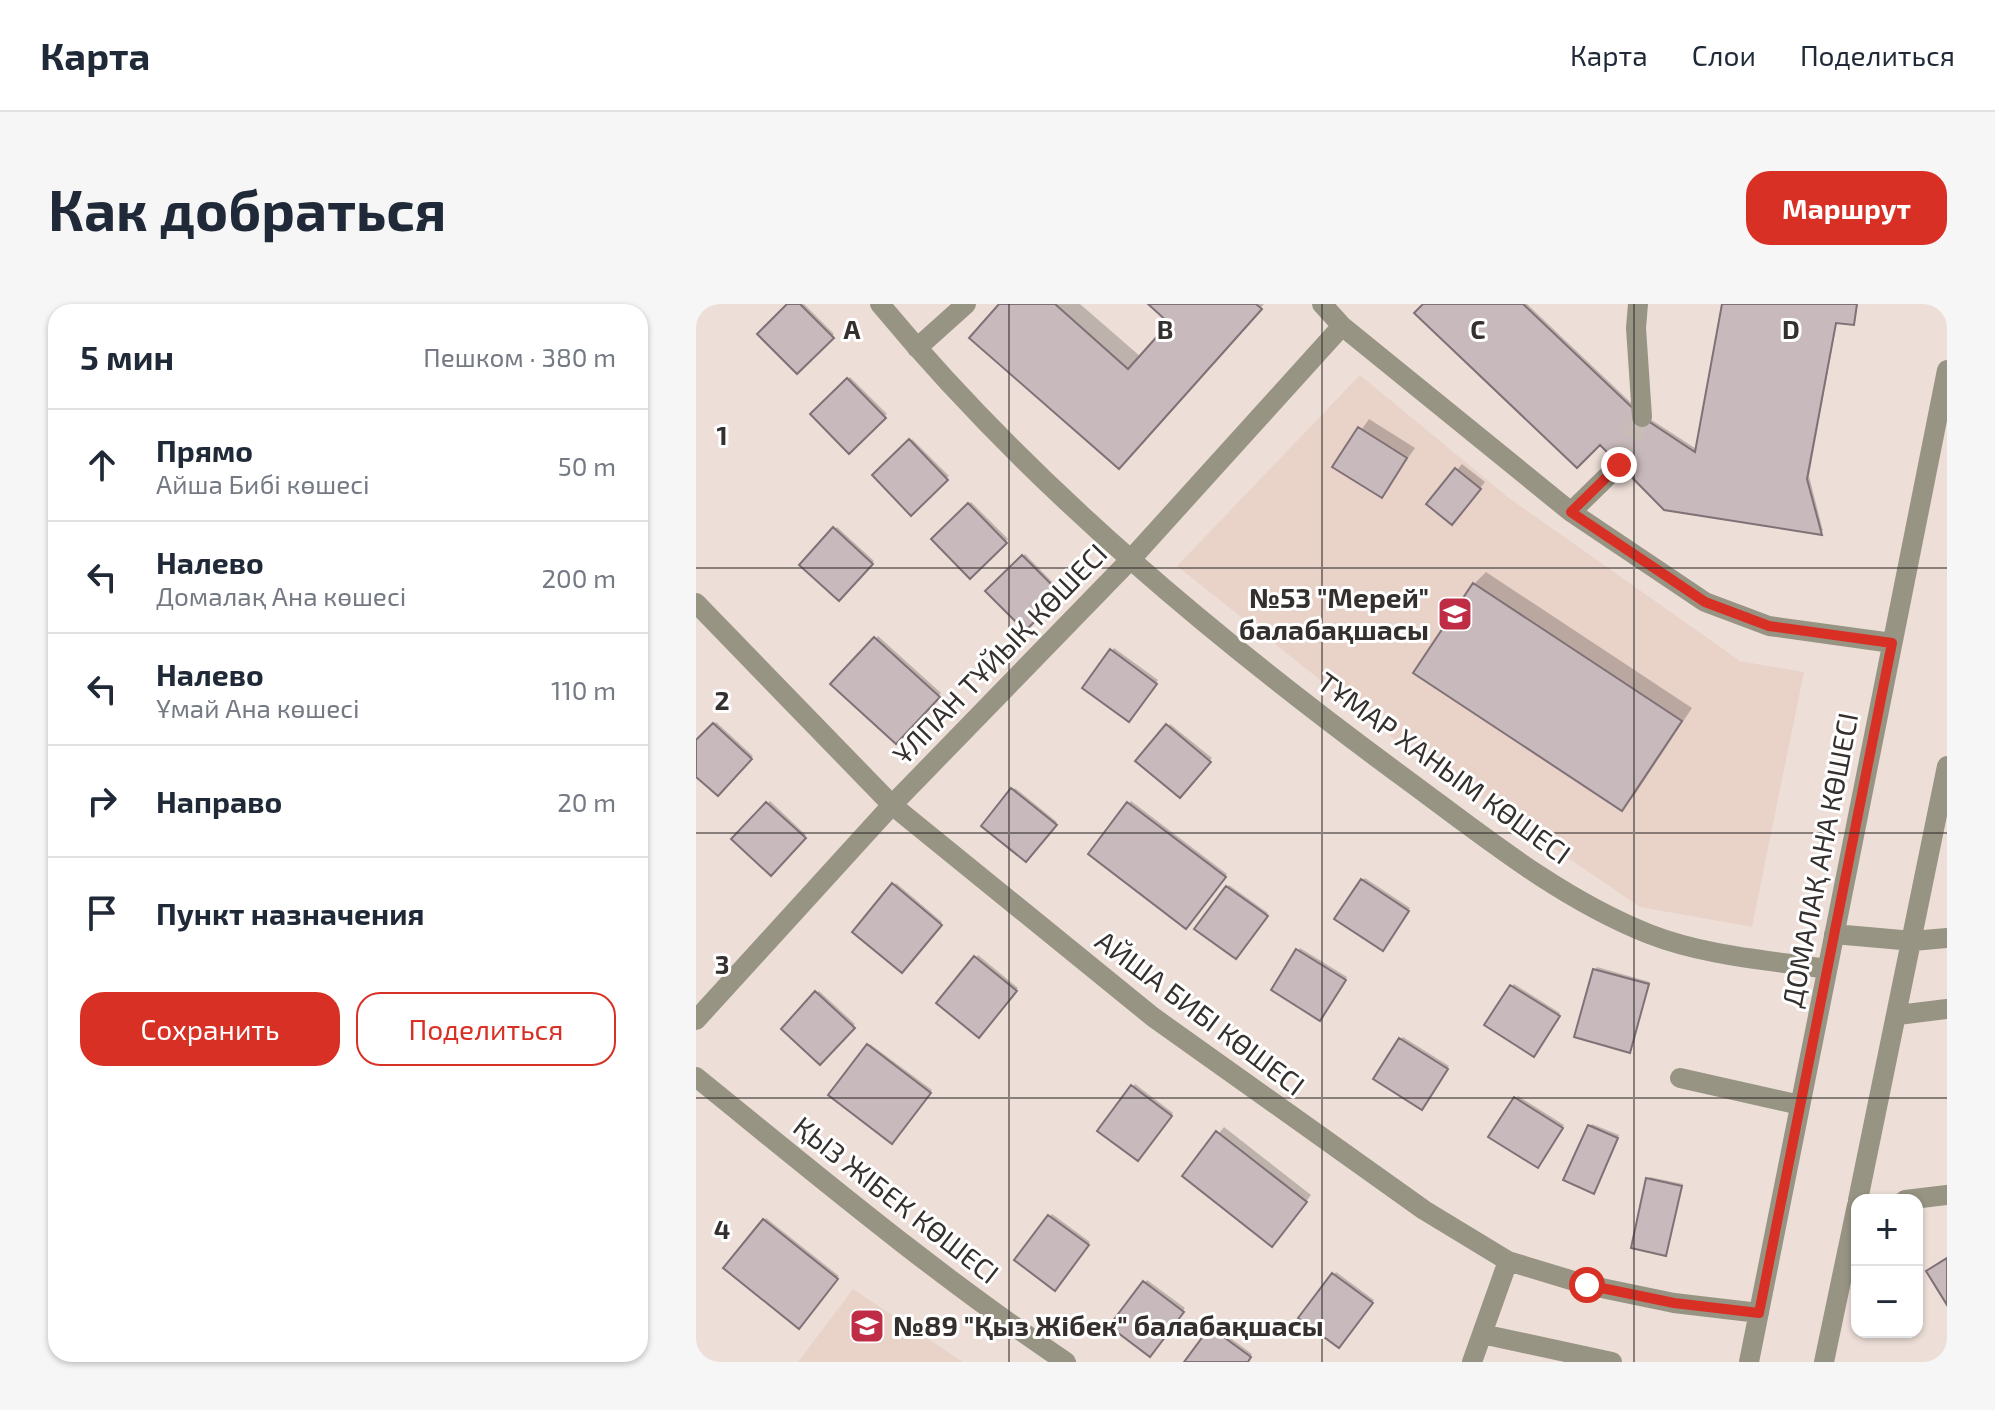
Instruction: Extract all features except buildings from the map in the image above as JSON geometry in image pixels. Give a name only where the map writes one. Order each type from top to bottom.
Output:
[{"type":"street","name":"ТҰМАР ХАНЫМ КӨШЕСІ","points":[[880,304],[917,348],[1022,456],[1132,558],[1314,712],[1504,852],[1588,904],[1650,934],[1709,951],[1827,969]]},
{"type":"street","points":[[917,348],[966,304]]},
{"type":"street","points":[[1322,304],[1342,326],[1571,512],[1705,602],[1769,626],[1892,643]]},
{"type":"street","points":[[1638,304],[1636,328],[1642,417]]},
{"type":"street","name":"ҰЛПАН ТҰЙЫҚ КӨШЕСІ","points":[[696,1020],[892,805],[1132,558],[1342,326]]},
{"type":"street","name":"ДОМАЛАҚ АНА КӨШЕСІ","points":[[1749,1362],[1947,370]]},
{"type":"street","points":[[1571,512],[1619,465]]},
{"type":"street","name":"АЙША БИБІ КӨШЕСІ","points":[[696,603],[892,805],[1153,1017],[1424,1210],[1508,1261],[1616,1291],[1674,1303],[1759,1313]]},
{"type":"street","points":[[1860,1194],[1947,766]]},
{"type":"street","points":[[1834,934],[1913,941],[1947,938]]},
{"type":"street","points":[[1898,1015],[1947,1009]]},
{"type":"street","name":"ҚЫЗ ЖІБЕК КӨШЕСІ","points":[[696,1077],[872,1220],[1009,1324],[1066,1362]]},
{"type":"street","points":[[1680,1078],[1800,1105]]},
{"type":"street","points":[[1923,1198],[1947,1195]]},
{"type":"street","points":[[1824,1362],[1851,1236]]},
{"type":"street","points":[[1472,1362],[1508,1261]]},
{"type":"street","points":[[1482,1334],[1612,1362]]},
{"type":"shaded area","name":"№53 \"Мерей\" балабақшасы","points":[[1360,375],[1509,498],[1740,661],[1804,672],[1752,927],[1640,907],[1398,742],[1177,566]]},
{"type":"shaded area","name":"№89 \"Қыз Жібек\" балабақшасы","points":[[853,1289],[963,1362],[798,1362]]},
{"type":"tunnel","points":[[1619,465],[1642,417]]},
{"type":"place","name":"№53 \"Мерей\" балабақшасы","points":[[1455,614]]},
{"type":"place","name":"№89 \"Қыз Жібек\" балабақшасы","points":[[867,1326]]},
{"type":"route","points":[[1587,1285],[1674,1303],[1759,1313],[1892,643],[1769,626],[1705,602],[1571,512],[1619,465]]}]
